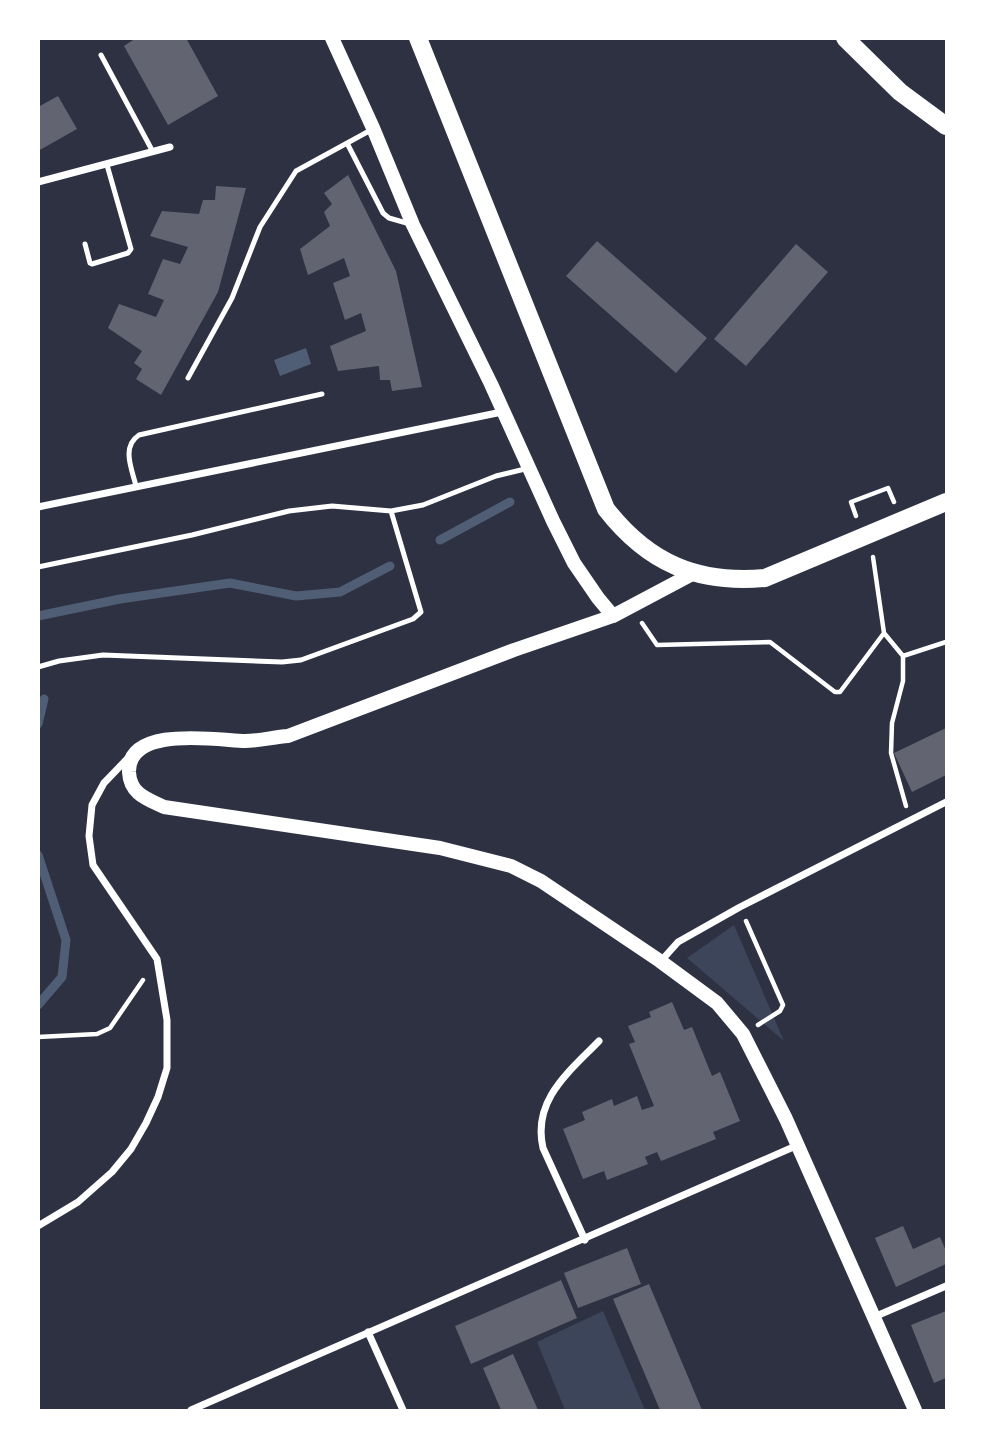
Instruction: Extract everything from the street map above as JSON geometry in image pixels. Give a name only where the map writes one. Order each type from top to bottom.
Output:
[{"type":"main road","points":[[332,38],[413,225],[574,563],[613,616]]},
{"type":"main road","points":[[418,38],[606,509],[635,541],[663,560],[694,573],[736,580],[765,578],[947,502]]},
{"type":"main road","points":[[845,38],[900,92],[947,126]]},
{"type":"main road","points":[[694,573],[613,616],[514,650],[288,736],[249,741],[195,738],[159,740],[142,746],[132,754],[130,782],[140,796],[164,807],[440,848],[511,866],[541,881],[717,1003],[743,1034],[797,1145],[915,1410]]},
{"type":"street","points":[[38,182],[170,147]]},
{"type":"street","points":[[38,507],[502,412]]},
{"type":"street","points":[[38,1226],[78,1202],[113,1172],[146,1124],[167,1068],[167,1020],[157,959],[93,865],[89,836],[92,805],[104,783],[132,754]]},
{"type":"street","points":[[660,961],[678,942],[740,907],[947,802]]},
{"type":"street","points":[[585,1240],[540,1134],[542,1111],[559,1083],[599,1041]]},
{"type":"street","points":[[191,1410],[585,1240],[797,1145]]},
{"type":"street","points":[[874,1317],[947,1286]]},
{"type":"street","points":[[368,1332],[403,1410]]},
{"type":"lane","points":[[101,55],[153,152]]},
{"type":"lane","points":[[188,378],[232,298],[260,227],[296,171],[373,128]]},
{"type":"lane","points":[[347,143],[383,214],[413,225]]},
{"type":"lane","points":[[85,244],[92,264],[128,253],[131,249],[107,164]]},
{"type":"lane","points":[[136,486],[129,447],[131,440],[139,435],[322,394]]},
{"type":"lane","points":[[38,567],[192,535],[289,511],[332,506],[391,511],[423,505],[496,476],[529,468]]},
{"type":"lane","points":[[38,667],[103,655],[282,663],[301,660],[413,620],[422,612],[391,511]]},
{"type":"path","points":[[850,502],[888,488]]},
{"type":"path","points":[[875,560],[884,633],[903,656],[904,681],[892,723],[891,753],[910,820]]},
{"type":"path","points":[[634,606],[657,645],[770,642],[835,692],[840,692],[884,633]]},
{"type":"path","points":[[903,656],[947,642]]},
{"type":"path","points":[[740,907],[782,1004],[780,1011],[743,1034]]},
{"type":"path","points":[[38,1037],[97,1034],[110,1028],[157,959]]},
{"type":"shaded area","points":[[306,348],[311,364],[280,376],[274,360]]},
{"type":"shaded area","points":[[734,925],[784,1041],[687,958]]},
{"type":"shaded area","points":[[603,1311],[645,1410],[565,1410],[537,1342]]},
{"type":"building","points":[[136,38],[186,38],[218,96],[168,125],[124,46]]},
{"type":"building","points":[[58,96],[77,129],[38,151],[38,107]]},
{"type":"building","points":[[348,175],[396,271],[422,387],[392,391],[390,380],[380,380],[379,366],[338,371],[330,346],[366,331],[361,313],[345,320],[333,283],[350,276],[344,258],[308,275],[300,249],[330,226],[324,212],[332,204],[324,193]]},
{"type":"building","points":[[216,186],[246,188],[218,292],[161,395],[136,379],[142,369],[134,363],[142,351],[108,328],[119,304],[156,317],[164,300],[148,294],[163,259],[180,264],[188,247],[150,236],[162,211],[199,214],[203,200],[215,200]]},
{"type":"building","points":[[597,241],[707,338],[676,373],[566,276]]},
{"type":"building","points":[[796,244],[828,272],[746,366],[714,339]]},
{"type":"building","points":[[946,728],[946,775],[912,792],[894,753]]},
{"type":"building","points":[[672,1002],[684,1030],[692,1027],[712,1076],[720,1072],[740,1121],[713,1132],[716,1139],[661,1161],[657,1152],[645,1157],[648,1164],[607,1180],[604,1171],[583,1179],[563,1129],[585,1120],[582,1112],[612,1099],[614,1106],[637,1096],[642,1110],[654,1106],[629,1044],[635,1042],[628,1026],[651,1017],[649,1012]]},
{"type":"building","points":[[903,1226],[913,1249],[940,1237],[946,1251],[946,1264],[896,1287],[875,1238]]},
{"type":"building","points":[[627,1248],[641,1284],[578,1308],[564,1273]]},
{"type":"building","points":[[561,1280],[577,1318],[471,1364],[455,1326]]},
{"type":"building","points":[[649,1284],[702,1410],[660,1410],[613,1299]]},
{"type":"building","points":[[946,1311],[946,1378],[934,1383],[911,1325]]},
{"type":"building","points":[[513,1354],[538,1410],[501,1410],[483,1368]]},
{"type":"waterway","points":[[440,540],[510,502]]},
{"type":"waterway","points":[[38,616],[120,599],[230,583],[296,596],[340,592],[390,566]]},
{"type":"waterway","points":[[38,724],[44,699]]},
{"type":"waterway","points":[[38,855],[66,940],[62,977],[38,1005]]}]
